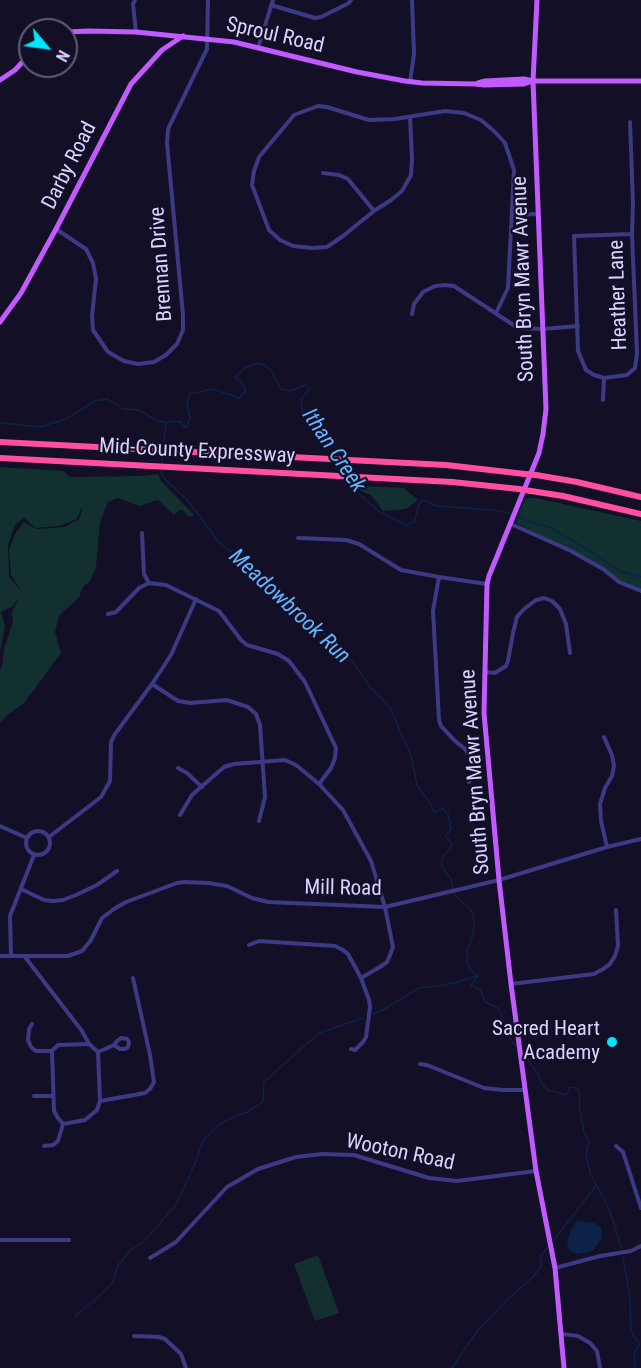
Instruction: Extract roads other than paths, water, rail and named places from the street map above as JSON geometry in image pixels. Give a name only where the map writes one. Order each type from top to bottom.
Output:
[{"type":"highway","name":"Mid-County Expressway","points":[[0,442],[465,467],[536,475],[641,497]]},
{"type":"highway","name":"Mid-County Expressway","points":[[0,458],[452,482],[531,491],[641,514]]},
{"type":"main road","name":"South Bryn Mawr Avenue","points":[[537,0],[533,81],[546,409],[539,453],[487,584],[484,713],[511,984],[536,1171],[555,1268],[564,1368]]},
{"type":"main road","name":"Sproul Road","points":[[78,32],[153,33],[234,42],[357,72],[410,82],[484,85],[524,84],[533,81],[641,81]]},
{"type":"main road","points":[[153,33],[162,40],[162,50]]},
{"type":"main road","name":"Darby Road","points":[[0,322],[21,293],[56,229],[124,95],[134,80],[162,50],[183,36]]},
{"type":"main road","points":[[0,80],[18,67]]},
{"type":"street","points":[[127,0],[134,2],[136,32]]},
{"type":"street","name":"Brennan Drive","points":[[56,229],[86,249],[93,263],[96,279],[92,316],[93,330],[108,352],[124,361],[138,364],[154,362],[166,356],[177,344],[183,330],[167,143],[168,129],[207,49],[208,0]]},
{"type":"street","points":[[258,48],[272,3],[315,18],[351,0]]},
{"type":"street","points":[[410,82],[414,54],[412,0]]},
{"type":"street","points":[[410,117],[411,176],[402,191],[391,200],[327,247],[293,246],[280,240],[269,230],[252,185],[254,171],[259,157],[294,115],[318,106],[369,120],[395,119],[445,111],[481,120],[505,143],[514,170],[508,288],[496,313]]},
{"type":"street","name":"Heather Lane","points":[[630,122],[637,353],[635,368],[627,375],[604,378],[586,370],[578,351],[574,236],[632,234]]},
{"type":"street","points":[[323,173],[348,179],[374,211]]},
{"type":"street","points":[[513,215],[537,214]]},
{"type":"street","points":[[412,314],[414,304],[423,292],[435,286],[445,285],[454,286],[518,328],[543,329],[578,326]]},
{"type":"street","points":[[603,400],[604,378]]},
{"type":"street","points":[[511,524],[571,551],[603,569],[619,582],[641,591]]},
{"type":"street","points":[[142,533],[144,574],[149,583]]},
{"type":"street","points":[[298,538],[346,540],[359,544],[401,570],[487,584]]},
{"type":"street","points":[[439,577],[433,611],[439,720],[441,726],[465,748],[471,758],[473,773],[469,782]]},
{"type":"street","points":[[108,614],[116,612],[139,588],[149,583],[166,585],[219,611],[247,645],[278,654],[289,661],[305,682],[336,748],[331,768],[319,784]]},
{"type":"street","points":[[485,672],[495,673],[506,666],[517,617],[536,600],[544,598],[552,601],[560,609],[566,624],[570,653]]},
{"type":"street","points":[[49,837],[101,797],[110,781],[111,742],[171,655],[195,599]]},
{"type":"street","points":[[152,684],[173,699],[183,703],[227,700],[252,710],[260,725],[266,796],[259,821]]},
{"type":"street","points":[[604,737],[614,766],[600,804],[607,847]]},
{"type":"street","points":[[180,815],[187,801],[228,765],[285,760],[296,765],[319,784],[343,810],[370,861],[385,907],[393,947],[387,962],[361,978]]},
{"type":"street","points":[[178,768],[188,773],[202,787]]},
{"type":"street","points":[[0,825],[27,838]]},
{"type":"street","points":[[44,832],[49,837],[48,851],[42,855],[34,855],[27,848],[27,838],[32,833],[44,832]]},
{"type":"street","name":"Mill Road","points":[[25,956],[68,956],[82,951],[91,940],[102,918],[114,909],[185,882],[228,886],[252,898],[268,902],[385,907],[499,880],[641,839]]},
{"type":"street","points":[[11,955],[10,916],[34,855]]},
{"type":"street","points":[[21,889],[44,900],[63,900],[97,885],[117,871]]},
{"type":"street","points":[[511,984],[594,974],[603,969],[610,964],[618,946],[616,910]]},
{"type":"street","points":[[249,945],[259,941],[335,946],[348,954],[361,978],[370,1007],[363,1042],[355,1050],[351,1049]]},
{"type":"street","points":[[0,956],[25,956],[82,1031],[89,1044],[98,1052],[100,1101],[98,1110],[84,1120],[63,1124]]},
{"type":"street","points":[[100,1101],[145,1093],[152,1086],[154,1076],[134,978]]},
{"type":"street","points":[[32,1024],[28,1040],[36,1051],[52,1051],[58,1045],[89,1044]]},
{"type":"street","points":[[98,1052],[114,1045]]},
{"type":"street","points":[[52,1051],[54,1111],[63,1124]]},
{"type":"street","points":[[420,1064],[484,1088],[525,1090]]},
{"type":"street","points":[[34,1096],[53,1096]]},
{"type":"street","points":[[44,1146],[58,1142],[63,1124]]},
{"type":"street","points":[[616,1146],[622,1152],[641,1208]]},
{"type":"street","name":"Wooton Road","points":[[150,1258],[176,1242],[227,1187],[258,1169],[296,1157],[322,1154],[354,1155],[429,1178],[457,1181],[536,1171]]},
{"type":"street","points":[[0,1240],[69,1240]]},
{"type":"street","points":[[555,1268],[600,1256],[631,1251],[641,1246]]},
{"type":"street","points":[[562,1334],[578,1336],[590,1343],[597,1351],[600,1368]]},
{"type":"street","points":[[134,1336],[165,1339],[181,1353],[186,1368]]},
{"type":"water","points":[[577,1221],[600,1226],[601,1239],[593,1251],[577,1254],[569,1250],[567,1242]]},
{"type":"waterway","name":"Ithan Creek","points":[[0,422],[40,427],[66,419],[95,401],[108,399],[123,409],[139,410],[166,423],[180,422],[186,428],[190,418],[187,405],[189,394],[213,389],[240,398],[245,387],[235,377],[245,368],[258,363],[270,369],[281,389],[291,391],[305,385],[310,389],[301,399],[303,416],[317,421],[330,438],[339,456]]},
{"type":"waterway","name":"Meadowbrook Run","points":[[163,449],[166,424]]},
{"type":"waterway","name":"Meadowbrook Run","points":[[162,464],[163,454]]},
{"type":"waterway","name":"Ithan Creek","points":[[340,461],[345,473]]},
{"type":"waterway","name":"Meadowbrook Run","points":[[162,469],[162,476],[189,502],[219,542],[239,558],[246,570],[274,596],[316,625],[353,662],[370,687],[390,707],[411,755],[417,785],[434,812],[443,809],[448,814],[451,829],[445,837],[452,844],[441,862],[450,877],[454,894],[471,910],[474,920],[473,935],[466,960],[470,970],[478,976]]},
{"type":"waterway","name":"Ithan Creek","points":[[347,478],[350,485],[378,511],[406,525],[414,522],[422,501],[428,501],[436,506],[493,510],[512,514]]},
{"type":"waterway","name":"Ithan Creek","points":[[517,516],[549,527],[619,571],[641,577]]},
{"type":"waterway","points":[[373,1014],[419,988],[446,985],[477,976]]},
{"type":"waterway","name":"Meadowbrook Run","points":[[477,977],[471,985],[481,990],[485,1002],[498,1008],[513,1043],[518,1048]]},
{"type":"waterway","points":[[75,1317],[112,1284],[118,1265],[130,1251],[145,1240],[176,1205],[203,1141],[216,1127],[263,1102],[264,1082],[319,1033],[363,1018]]},
{"type":"waterway","name":"Meadowbrook Run","points":[[522,1051],[548,1090],[566,1095],[570,1087],[577,1088],[584,1132],[589,1141],[586,1155],[591,1175],[609,1209],[622,1249]]},
{"type":"waterway","points":[[554,1240],[596,1186]]},
{"type":"waterway","points":[[452,1368],[478,1330],[541,1267],[541,1255],[548,1247]]},
{"type":"waterway","name":"Meadowbrook Run","points":[[623,1257],[630,1298],[631,1329],[639,1342]]},
{"type":"waterway","name":"Meadowbrook Run","points":[[635,1368],[634,1354],[639,1344]]},
{"type":"place","name":"Sacred Heart Academy","points":[[612,1042]]}]
